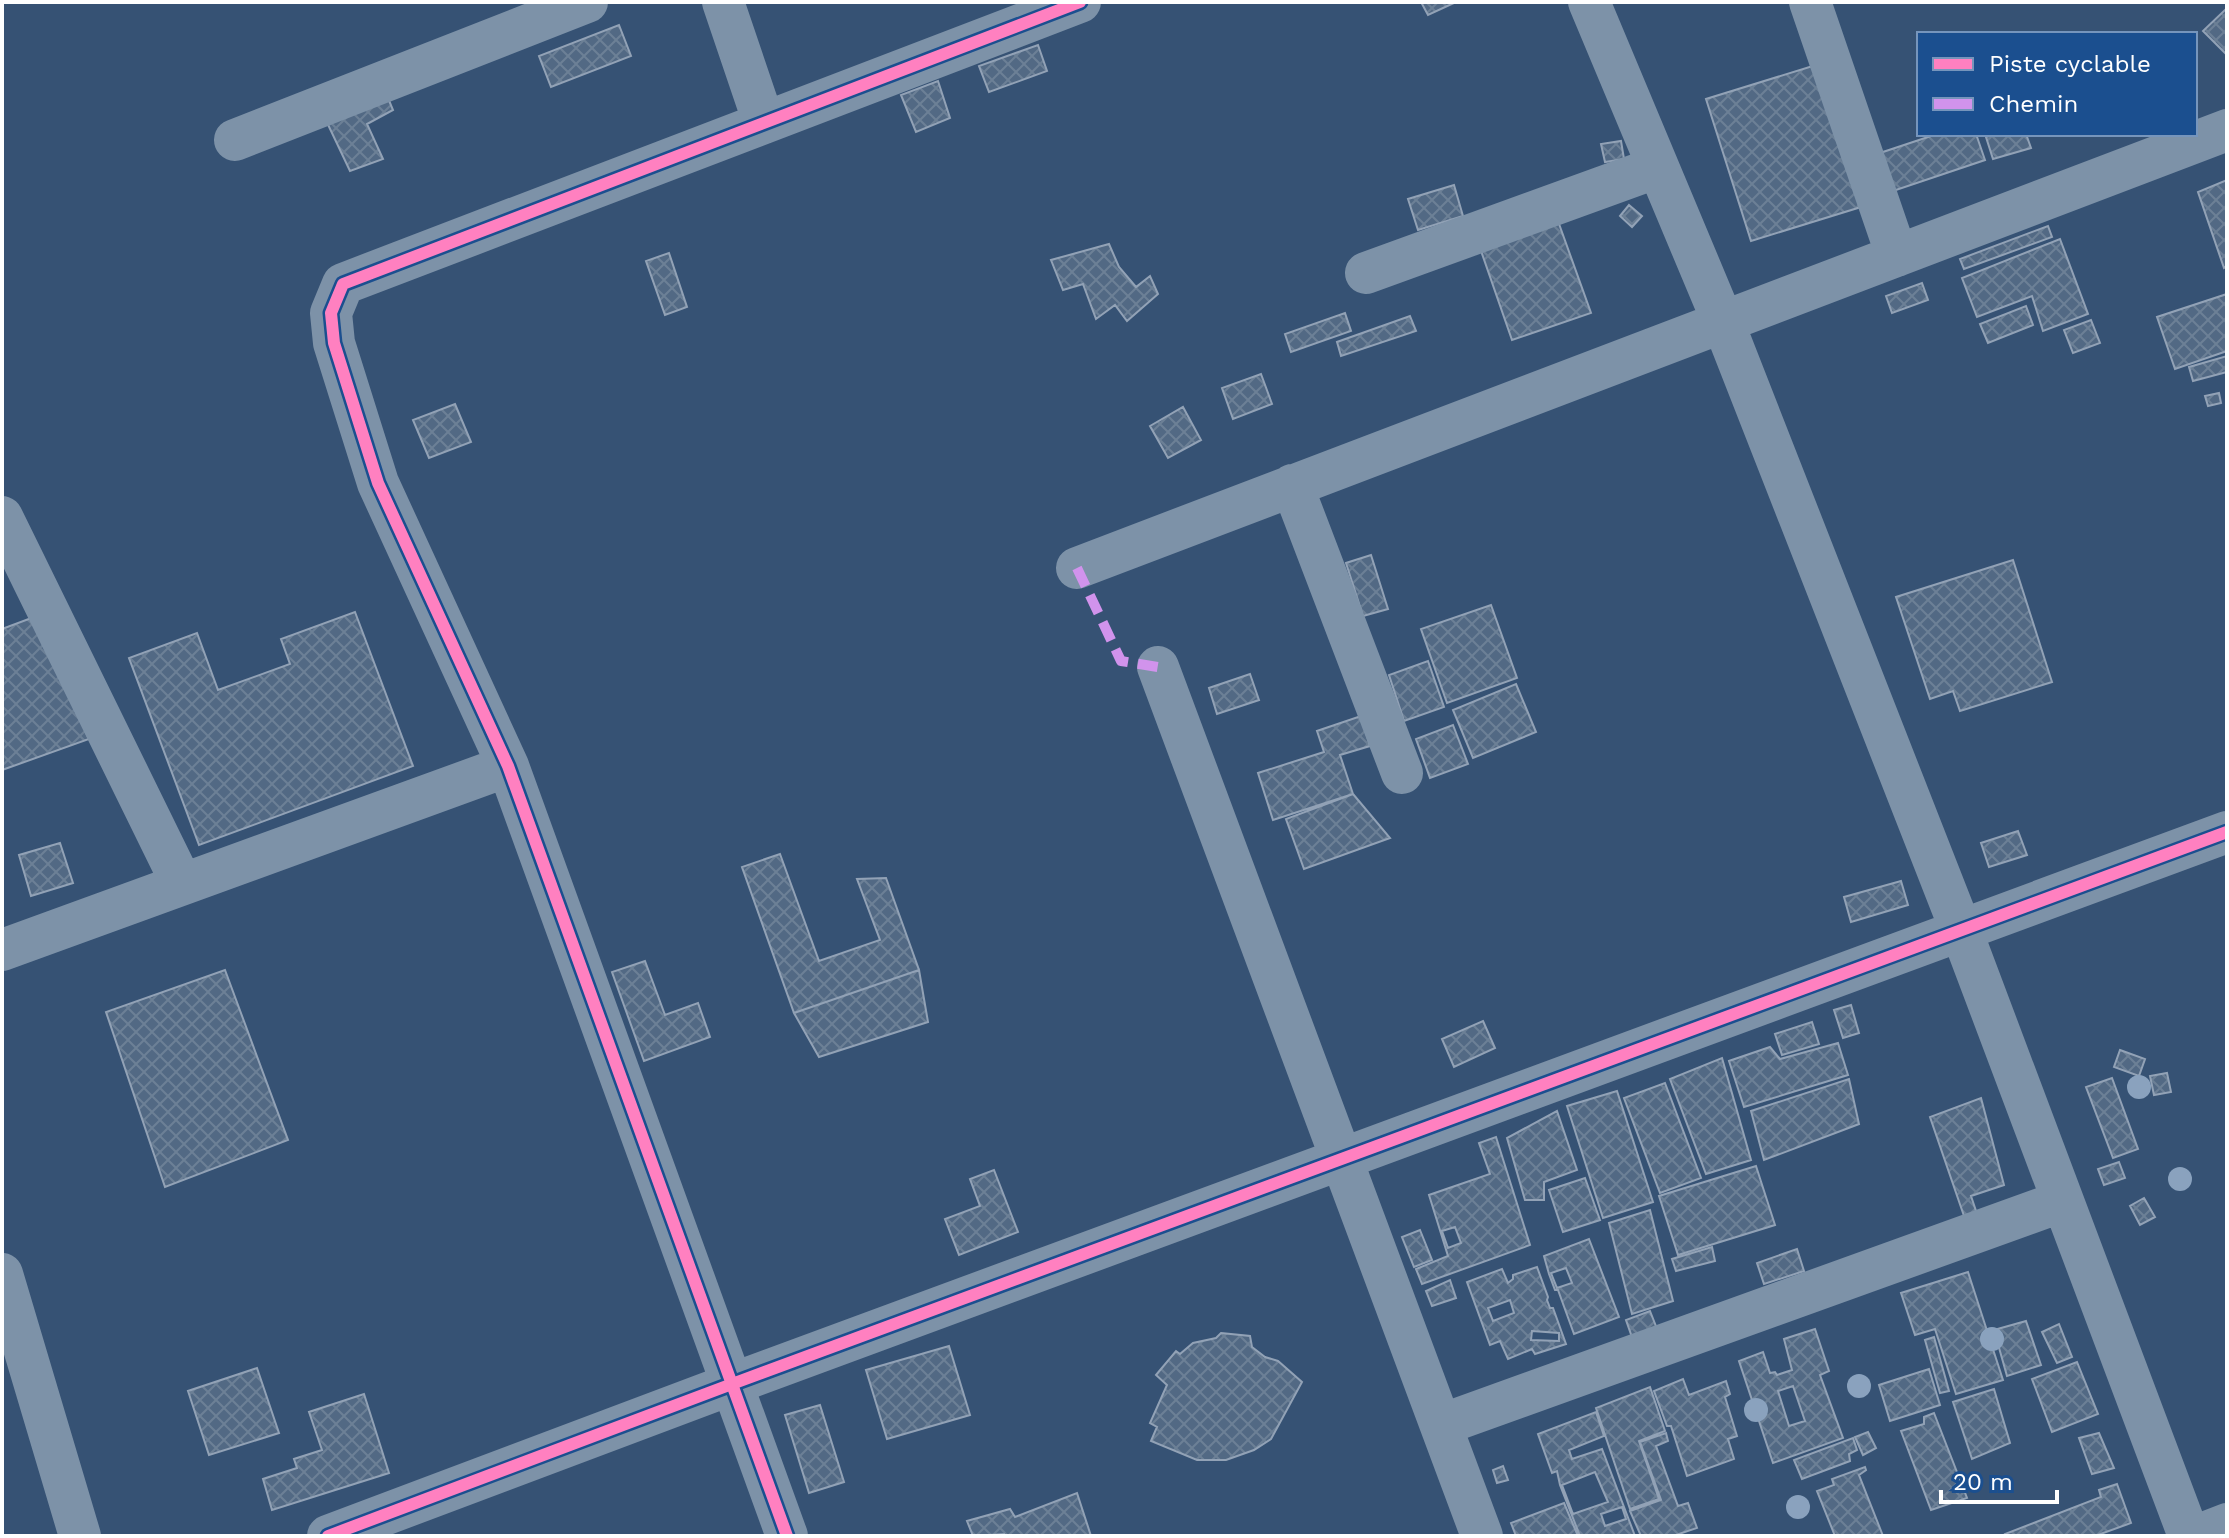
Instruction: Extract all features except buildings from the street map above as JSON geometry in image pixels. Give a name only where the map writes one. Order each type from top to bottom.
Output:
[{"type":"street","points":[[235,140],[587,2]]},
{"type":"street","points":[[723,2],[764,123]]},
{"type":"street","points":[[787,1536],[508,766],[378,483],[334,343],[331,313],[343,284],[1080,2]]},
{"type":"street","points":[[1589,2],[1723,322],[1961,930],[2189,1536]]},
{"type":"street","points":[[1810,2],[1897,256]]},
{"type":"street","points":[[1077,568],[2227,130]]},
{"type":"street","points":[[1366,273],[1658,167]]},
{"type":"street","points":[[1292,485],[1402,773]]},
{"type":"street","points":[[2,517],[182,884]]},
{"type":"street","points":[[1158,667],[1482,1536]]},
{"type":"street","points":[[2,950],[508,766]]},
{"type":"street","points":[[328,1536],[2227,832]]},
{"type":"street","points":[[1441,1425],[2063,1201]]},
{"type":"street","points":[[2,1274],[80,1536]]},
{"type":"street","points":[[2196,1536],[2227,1524]]},
{"type":"marked path","points":[[1077,568],[1121,661],[1158,667]]},
{"type":"cycle path","points":[[787,1536],[508,766],[378,483],[334,343],[331,313],[343,284],[1080,2]]},
{"type":"cycle path","points":[[328,1536],[2227,832]]}]
